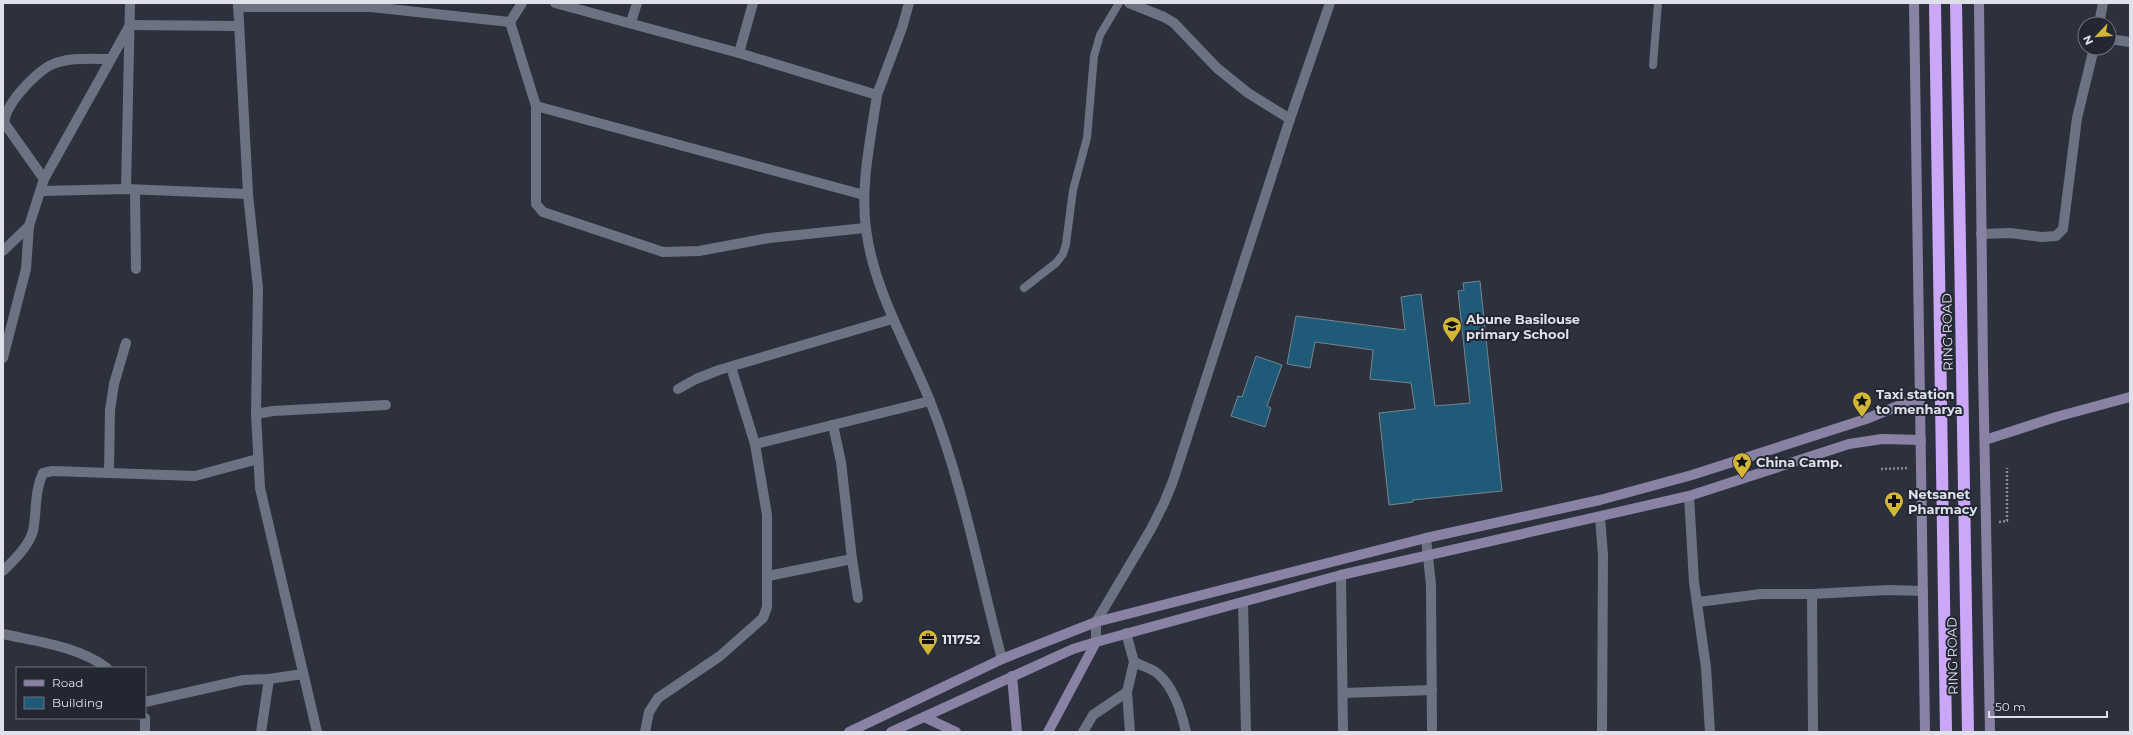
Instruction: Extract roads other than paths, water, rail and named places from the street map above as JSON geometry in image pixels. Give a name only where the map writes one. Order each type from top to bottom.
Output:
[{"type":"highway","name":"RING ROAD","points":[[1935,3],[1946,732]]},
{"type":"highway","name":"RING ROAD","points":[[1956,3],[1968,732]]},
{"type":"street","points":[[130,3],[130,189],[136,269]]},
{"type":"street","points":[[522,3],[510,22],[536,106],[536,204],[543,212],[663,252],[699,251],[769,238],[865,228]]},
{"type":"street","points":[[555,3],[631,22],[877,95]]},
{"type":"street","points":[[631,22],[637,3]]},
{"type":"street","points":[[739,53],[753,3]]},
{"type":"street","points":[[909,3],[902,28],[877,95],[864,195],[865,228],[873,264],[892,319],[930,401],[958,483],[1002,659]]},
{"type":"street","points":[[1129,3],[1164,17],[1174,23],[1217,68],[1248,93],[1290,119]]},
{"type":"street","points":[[1048,732],[1096,642],[1096,622],[1164,503],[1290,119],[1330,3]]},
{"type":"street","points":[[1914,3],[1925,732]]},
{"type":"street","points":[[1979,3],[1981,234],[1990,732]]},
{"type":"street","points":[[2100,16],[2102,3]]},
{"type":"street","points":[[318,732],[260,488],[256,414],[258,288],[248,194],[238,5],[371,7],[510,22]]},
{"type":"street","points":[[130,25],[238,26]]},
{"type":"street","points":[[3,358],[26,269],[29,226],[42,192],[44,179],[109,59],[130,25]]},
{"type":"street","points":[[2117,40],[2130,42]]},
{"type":"street","points":[[1981,234],[2010,233],[2056,236],[2063,230],[2077,118],[2092,56]]},
{"type":"street","points":[[44,179],[5,124],[6,111],[40,73],[51,65],[83,59],[109,59]]},
{"type":"street","points":[[536,106],[864,195]]},
{"type":"street","points":[[42,192],[130,189],[248,194]]},
{"type":"street","points":[[3,251],[29,226]]},
{"type":"street","points":[[678,389],[696,379],[731,367],[892,319]]},
{"type":"street","points":[[109,472],[112,397],[114,384],[126,343]]},
{"type":"street","points":[[645,732],[649,712],[658,698],[720,656],[763,618],[768,607],[767,515],[755,444],[731,367]]},
{"type":"street","points":[[849,732],[1002,659],[1096,622],[1426,538],[1600,500],[1692,475],[1866,419],[1920,397]]},
{"type":"street","points":[[1985,440],[2042,421],[2130,397]]},
{"type":"street","points":[[755,444],[930,401]]},
{"type":"street","points":[[256,414],[273,411],[386,406]]},
{"type":"street","points":[[833,425],[841,462],[858,598]]},
{"type":"street","points":[[891,732],[1072,649],[1126,633],[1341,575],[1689,496],[1850,444],[1882,439],[1921,440]]},
{"type":"street","points":[[3,571],[24,548],[32,532],[38,483],[42,473],[52,471],[109,472],[195,476],[258,459]]},
{"type":"street","points":[[1689,496],[1694,582],[1706,668],[1710,732]]},
{"type":"street","points":[[1600,517],[1602,555],[1602,732]]},
{"type":"street","points":[[1426,538],[1431,585],[1432,732]]},
{"type":"street","points":[[768,576],[852,559]]},
{"type":"street","points":[[1341,575],[1343,732]]},
{"type":"street","points":[[1698,602],[1761,594],[1812,594],[1888,590],[1922,591]]},
{"type":"street","points":[[1812,594],[1813,732]]},
{"type":"street","points":[[1243,602],[1246,732]]},
{"type":"street","points":[[1126,633],[1134,662],[1127,692],[1130,732]]},
{"type":"street","points":[[3,634],[63,646],[94,659],[106,667]]},
{"type":"street","points":[[1134,662],[1156,672],[1168,684],[1181,713],[1186,732]]},
{"type":"street","points":[[146,702],[244,680],[269,679],[303,674]]},
{"type":"street","points":[[1012,676],[1017,732]]},
{"type":"street","points":[[261,732],[269,679]]},
{"type":"street","points":[[1343,693],[1432,690]]},
{"type":"street","points":[[1083,732],[1093,715],[1127,692]]},
{"type":"street","points":[[924,717],[956,732]]},
{"type":"street","points":[[145,719],[145,732]]},
{"type":"lane","points":[[1024,288],[1056,263],[1066,244],[1073,190],[1087,138],[1094,56],[1100,34],[1119,3]]},
{"type":"lane","points":[[1653,65],[1658,3]]},
{"type":"place","name":"Abune Basilouse primary School","points":[[1452,343]]},
{"type":"place","name":"Taxi station to menharya","points":[[1862,418]]},
{"type":"place","name":"China Camp.","points":[[1742,479]]},
{"type":"place","name":"Netsanet Pharmacy","points":[[1894,518]]},
{"type":"place","name":"111752","points":[[928,656]]}]
